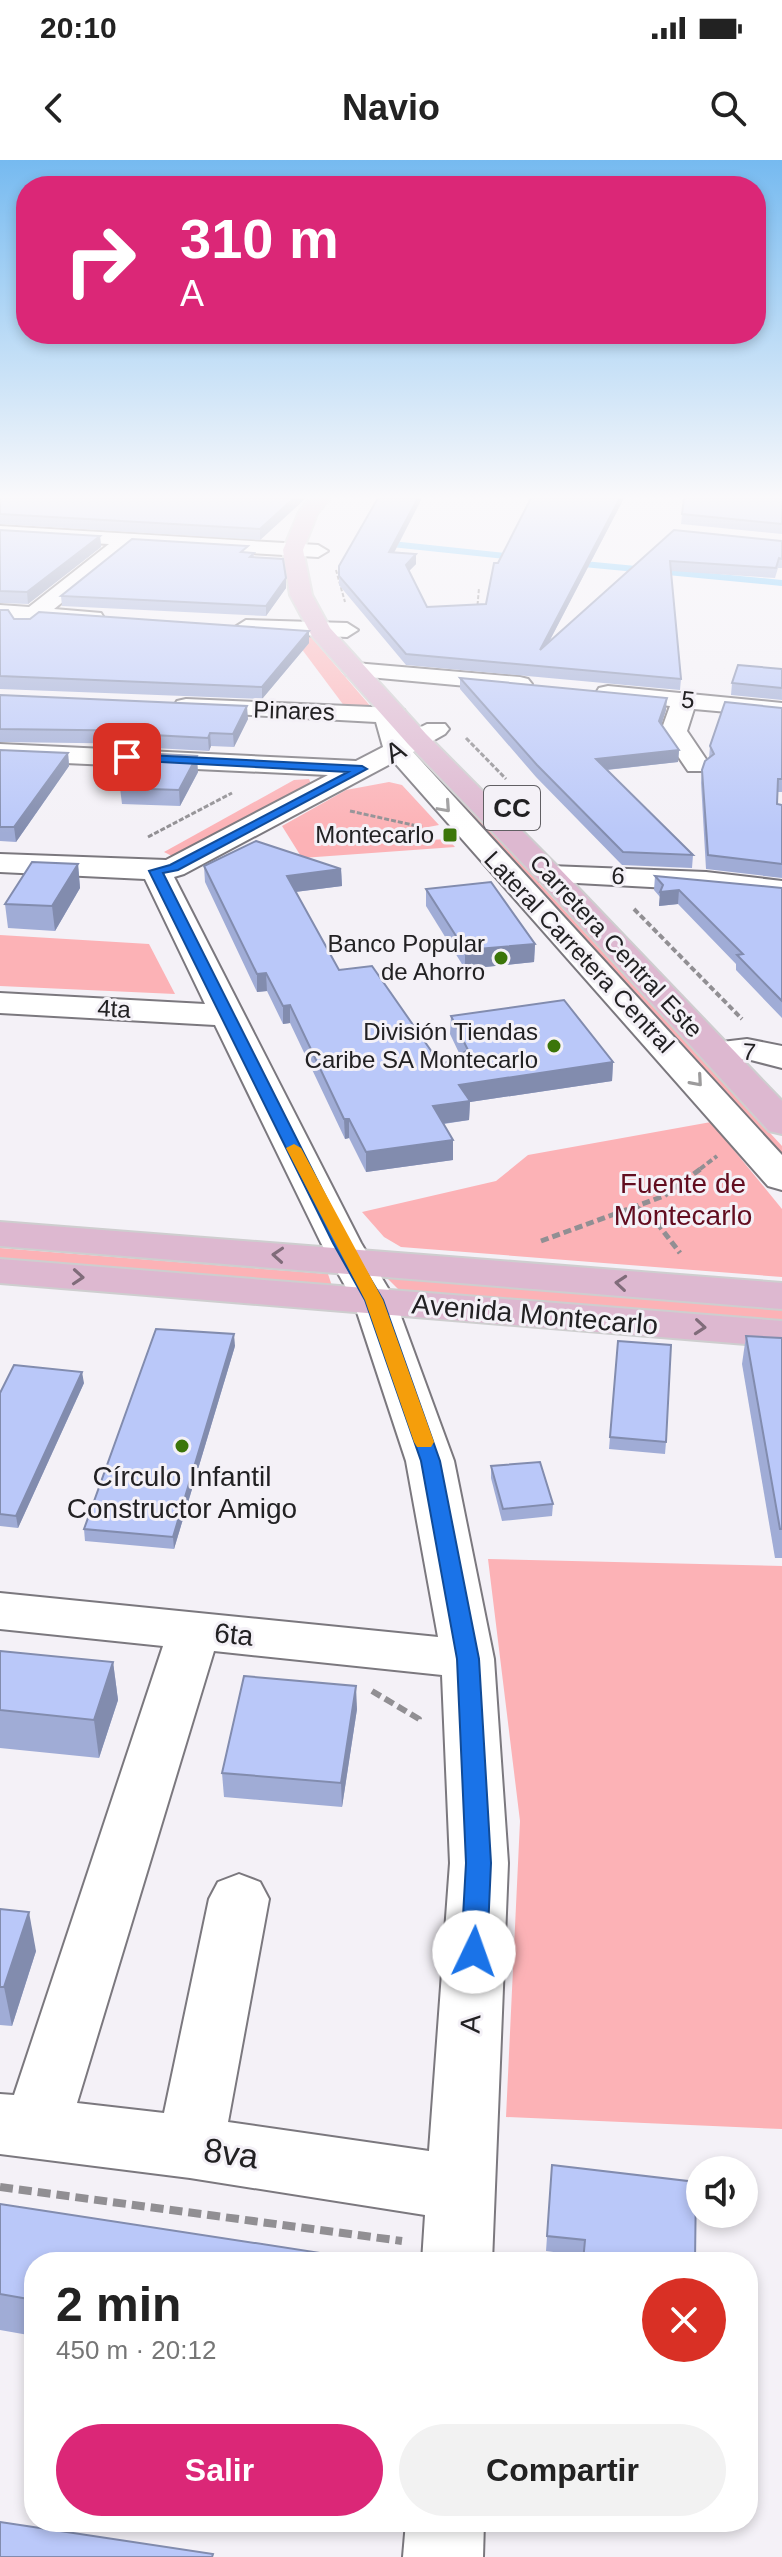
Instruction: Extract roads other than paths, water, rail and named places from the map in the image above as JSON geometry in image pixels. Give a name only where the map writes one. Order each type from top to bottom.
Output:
[{"type":"main road","name":"Carretera Central Este","points":[[333,610],[355,670],[409,733],[575,874],[761,1060],[782,1123]]},
{"type":"main road","name":"Carretera Central Este","points":[[338,621],[394,673],[409,733]]},
{"type":"main road","name":"Avenida Montecarlo","points":[[0,1234],[782,1334]]},
{"type":"main road","name":"Avenida Montecarlo","points":[[0,1271],[782,1296]]},
{"type":"street","points":[[33,614],[38,610]]},
{"type":"street","points":[[6,622],[33,614],[113,619]]},
{"type":"street","points":[[224,626],[338,621]]},
{"type":"street","points":[[355,670],[540,686]]},
{"type":"street","name":"5","points":[[584,690],[782,710]]},
{"type":"street","points":[[685,700],[674,731],[697,765]]},
{"type":"street","name":"Pinares","points":[[158,705],[409,733]]},
{"type":"street","name":"A","points":[[264,788],[305,766],[409,733]]},
{"type":"street","name":"A","points":[[142,862],[174,868],[362,769],[409,733]]},
{"type":"street","name":"Lateral Carretera Central","points":[[409,733],[688,1071],[782,1178]]},
{"type":"street","points":[[0,752],[362,769]]},
{"type":"street","points":[[0,863],[142,862]]},
{"type":"street","name":"A","points":[[142,862],[227,1015],[363,1281],[430,1461],[468,1659],[479,1863],[427,2203],[452,2252]]},
{"type":"street","name":"6","points":[[575,874],[706,881],[782,890]]},
{"type":"street","name":"4ta","points":[[0,1003],[227,1015]]},
{"type":"street","name":"6ta","points":[[0,1611],[468,1659]]},
{"type":"street","points":[[18,2126],[194,1630]]},
{"type":"street","points":[[190,2147],[239,1899]]},
{"type":"street","name":"8va","points":[[18,2126],[190,2147],[427,2203]]},
{"type":"street","points":[[443,2557],[444,2532]]},
{"type":"place","name":"Montecarlo","points":[[450,835]]},
{"type":"place","name":"Banco Popular de Ahorro","points":[[501,958]]},
{"type":"place","name":"División Tiendas Caribe SA Montecarlo","points":[[554,1046]]},
{"type":"place","name":"Círculo Infantil Constructor Amigo","points":[[182,1446]]},
{"type":"park label","name":"Fuente de Montecarlo","points":[[683,1199]]}]
